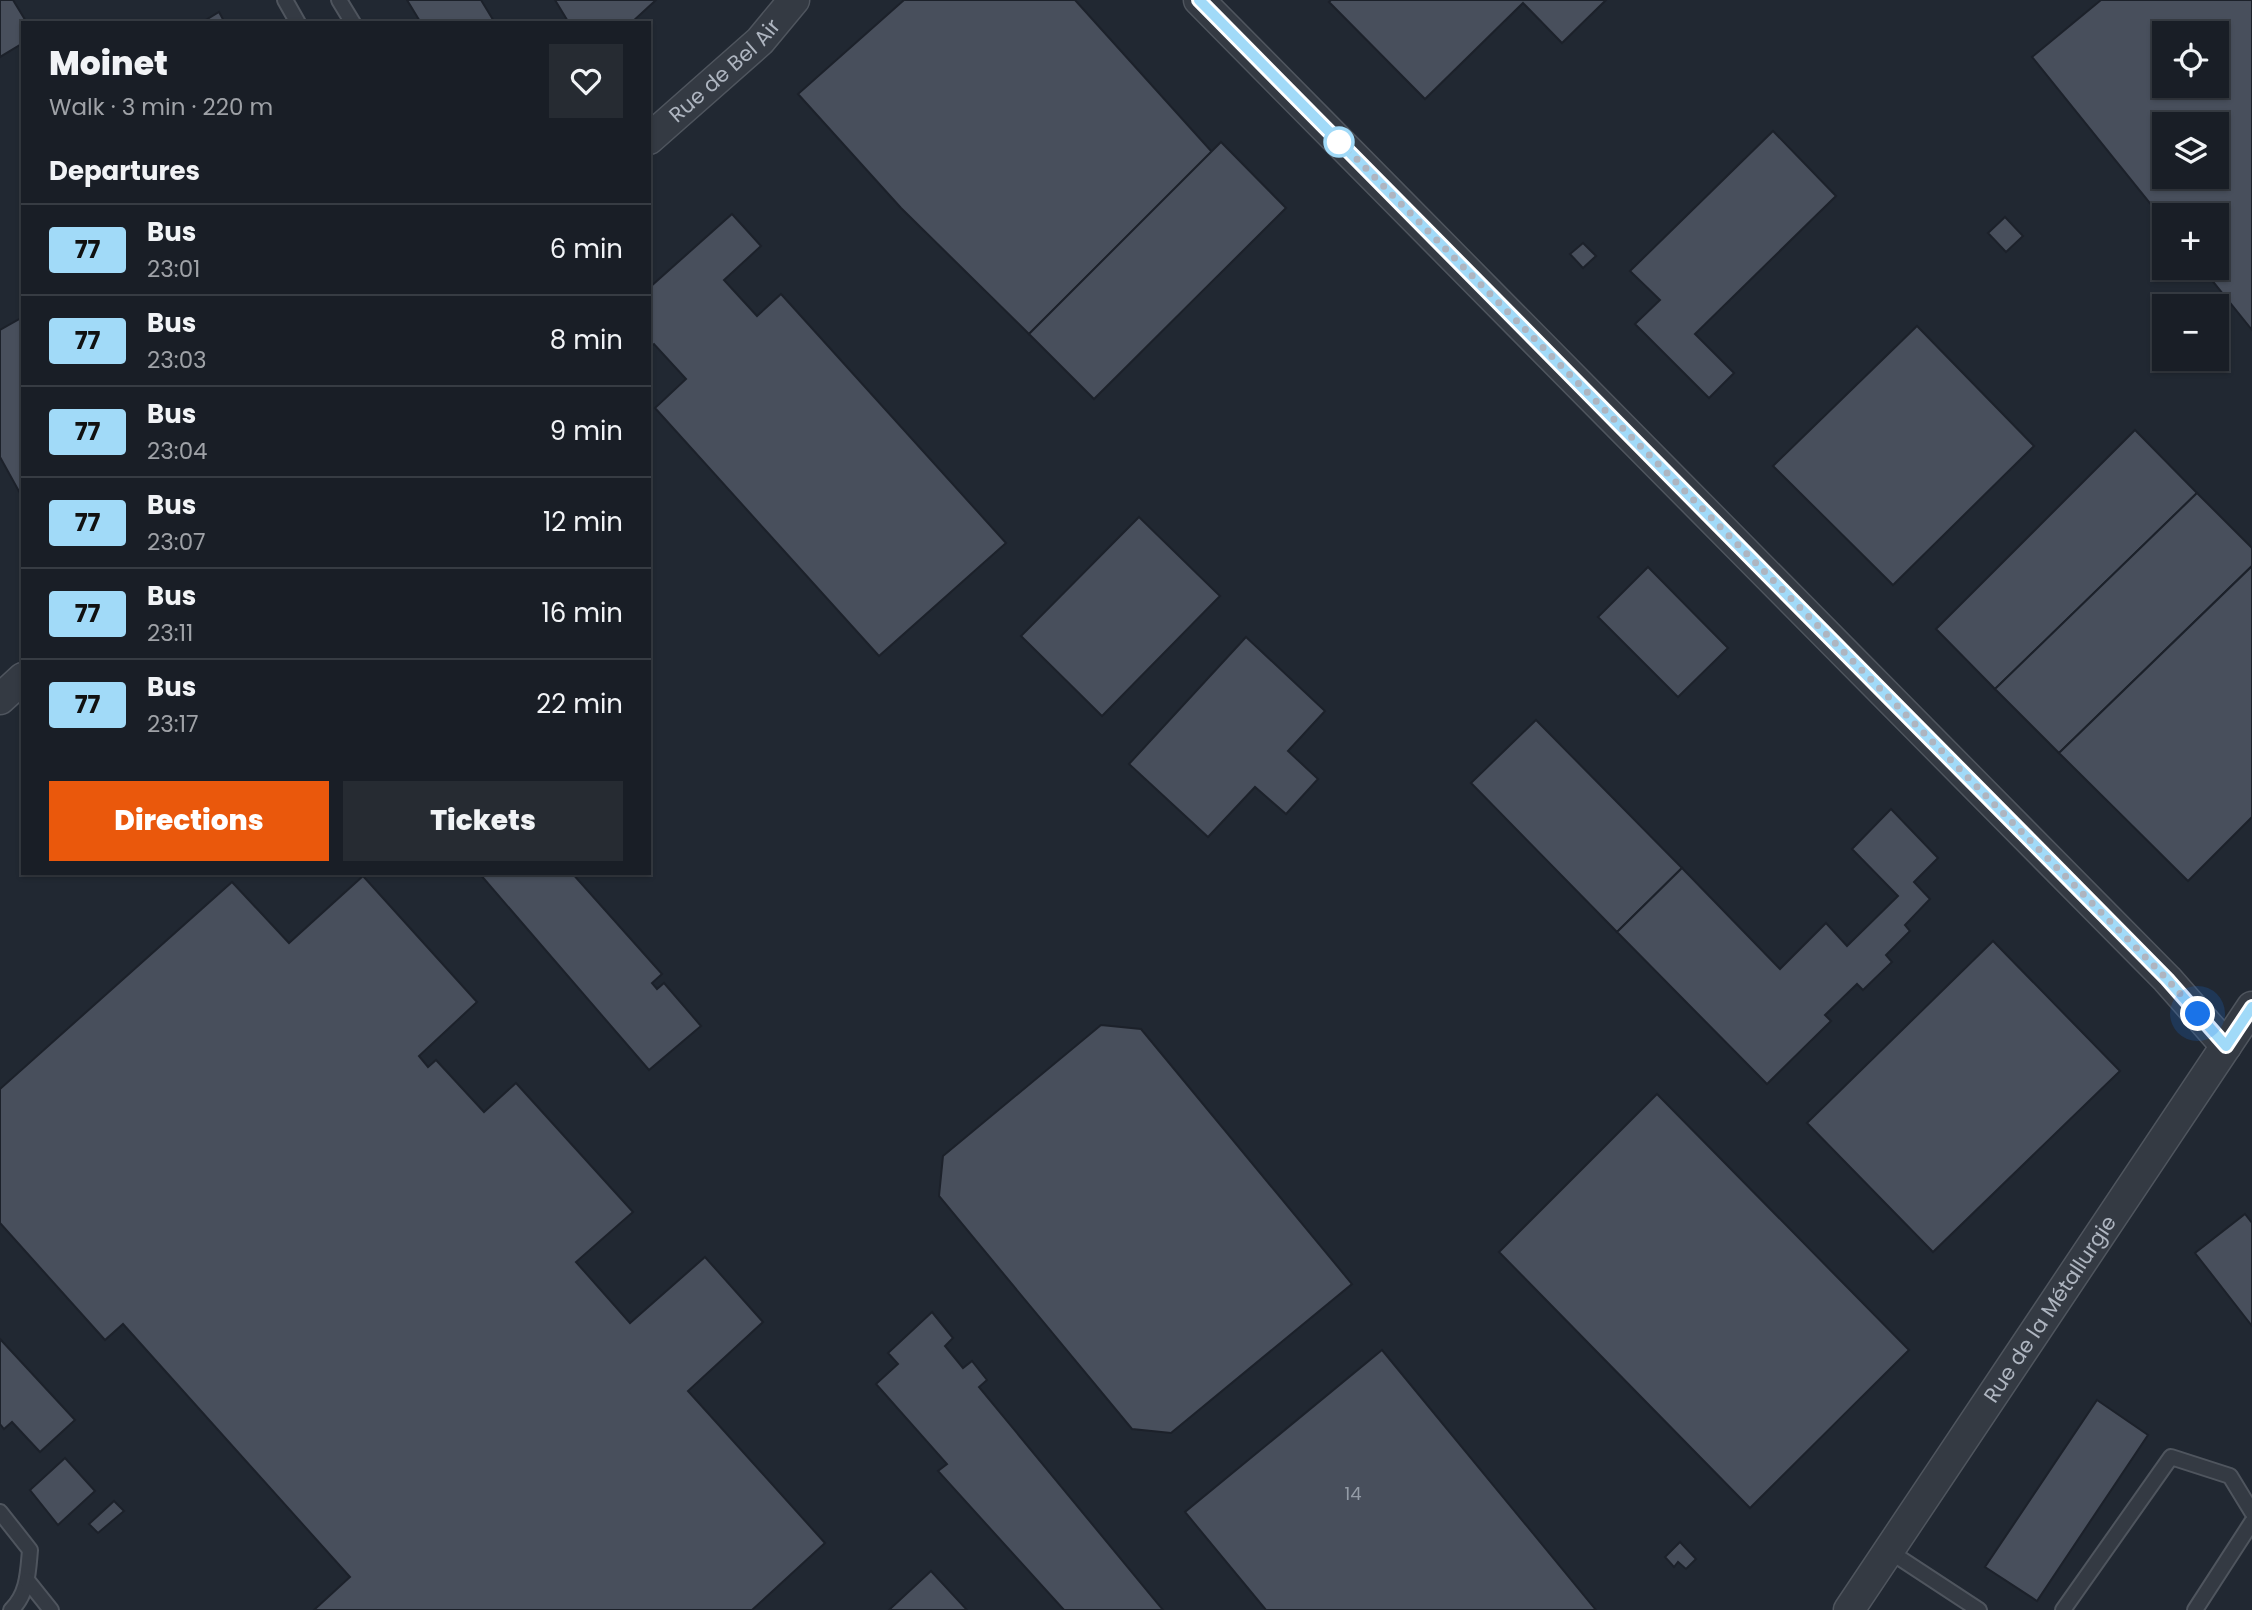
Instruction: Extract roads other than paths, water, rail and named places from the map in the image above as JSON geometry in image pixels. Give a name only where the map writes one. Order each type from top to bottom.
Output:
[{"type":"street","name":"Rue de Bel Air","points":[[651,137],[760,41],[794,0]]},
{"type":"street","points":[[1199,0],[2167,979],[2226,1046]]},
{"type":"street","points":[[0,699],[21,680]]},
{"type":"street","name":"Rue de la Métallurgie","points":[[1849,1610],[2252,1007]]},
{"type":"lane","points":[[285,0],[297,21]]},
{"type":"lane","points":[[339,0],[352,21]]},
{"type":"lane","points":[[2063,1610],[2171,1457],[2230,1476],[2252,1512]]},
{"type":"lane","points":[[0,1512],[30,1550],[27,1580],[20,1602],[11,1610]]},
{"type":"lane","points":[[2195,1610],[2252,1521]]},
{"type":"lane","points":[[1889,1551],[1979,1610]]},
{"type":"lane","points":[[27,1580],[51,1610]]}]
